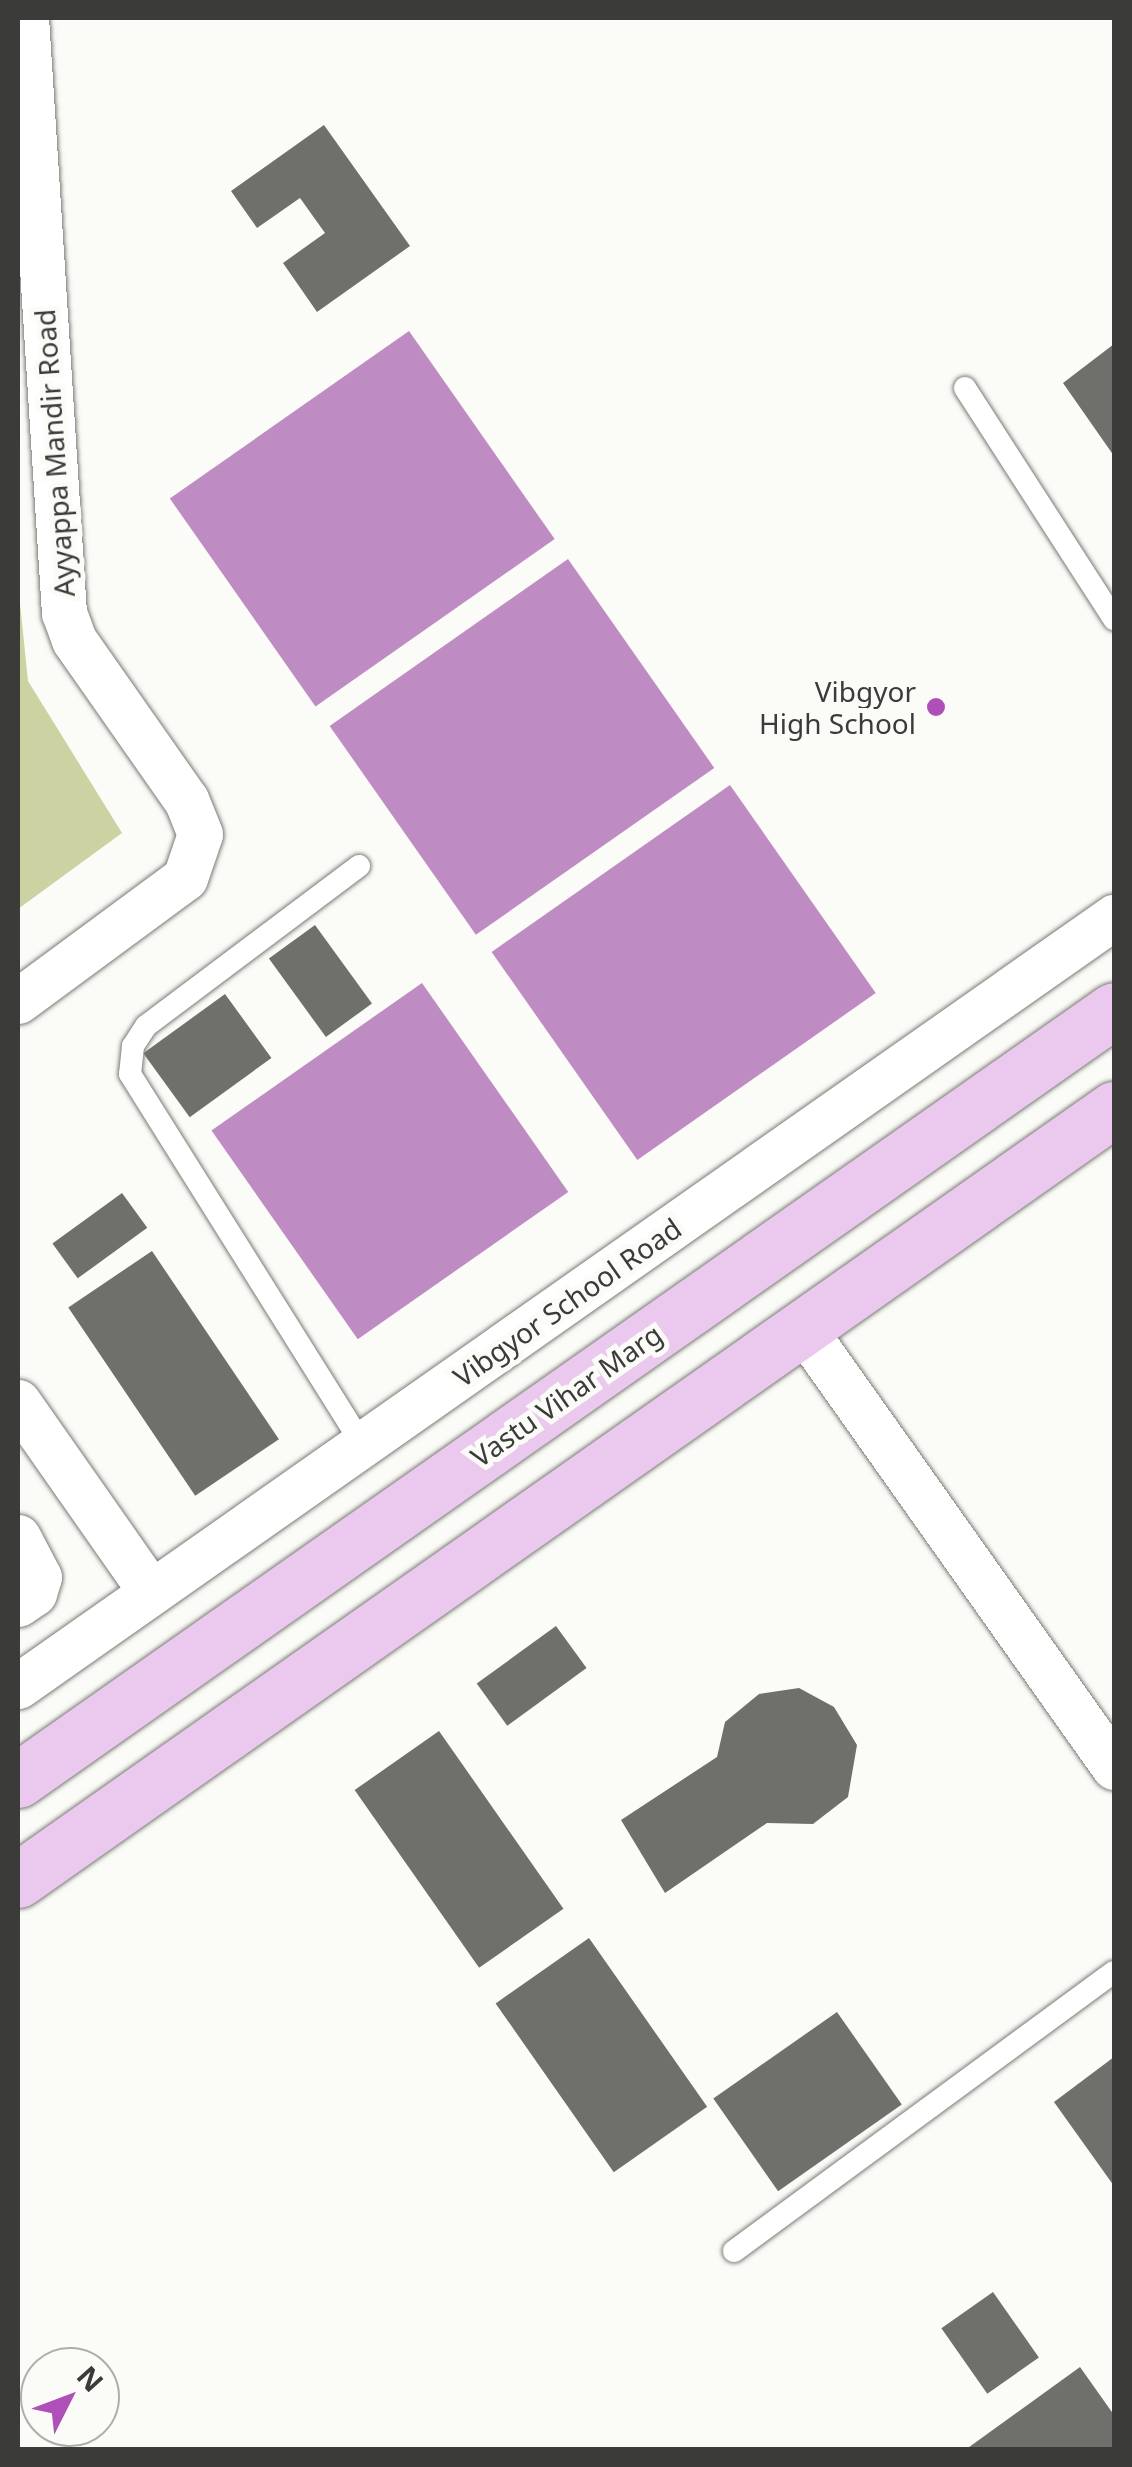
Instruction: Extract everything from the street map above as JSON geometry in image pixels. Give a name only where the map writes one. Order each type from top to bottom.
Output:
[{"type":"main road","name":"Vastu Vihar Marg","points":[[18,1780],[1114,1010]]},
{"type":"main road","points":[[18,1880],[1114,1109]]},
{"type":"street","name":"Ayyappa Mandir Road","points":[[18,1001],[185,878],[200,834],[186,800],[74,640],[64,613],[26,18]]},
{"type":"street","name":"Vibgyor School Road","points":[[18,1686],[1114,917]]},
{"type":"street","points":[[803,1328],[1114,1767]]},
{"type":"street","points":[[18,1402],[151,1592]]},
{"type":"street","points":[[18,1537],[39,1577],[34,1593],[18,1604]]},
{"type":"lane","points":[[965,388],[1114,619]]},
{"type":"lane","points":[[359,866],[146,1026],[133,1046],[130,1074],[363,1446]]},
{"type":"lane","points":[[734,2251],[1114,1972]]},
{"type":"green space","points":[[18,584],[28,681],[122,833],[18,909]]},
{"type":"shaded area","points":[[409,331],[555,539],[315,707],[170,498]]},
{"type":"shaded area","points":[[568,559],[714,768],[476,935],[330,726]]},
{"type":"shaded area","points":[[730,785],[876,993],[637,1160],[492,952]]},
{"type":"shaded area","points":[[422,983],[568,1192],[358,1339],[211,1130]]},
{"type":"building","points":[[324,125],[410,246],[317,312],[283,263],[325,233],[300,198],[257,228],[231,191]]},
{"type":"building","points":[[1114,344],[1114,456],[1063,383]]},
{"type":"building","points":[[315,925],[372,1003],[326,1037],[269,959]]},
{"type":"building","points":[[225,994],[271,1058],[190,1117],[143,1053]]},
{"type":"building","points":[[122,1193],[147,1228],[78,1278],[52,1244]]},
{"type":"building","points":[[152,1251],[279,1439],[195,1496],[68,1307]]},
{"type":"building","points":[[556,1626],[587,1668],[507,1726],[477,1684]]},
{"type":"building","points":[[799,1688],[834,1707],[857,1745],[848,1797],[813,1824],[767,1823],[665,1893],[621,1820],[717,1757],[725,1722],[759,1694]]},
{"type":"building","points":[[439,1731],[563,1909],[479,1968],[355,1790]]},
{"type":"building","points":[[589,1938],[707,2107],[614,2172],[496,2003]]},
{"type":"building","points":[[837,2012],[902,2105],[778,2191],[713,2099]]},
{"type":"building","points":[[1114,2057],[1114,2186],[1054,2102]]},
{"type":"building","points":[[993,2292],[1039,2358],[987,2394],[941,2328]]},
{"type":"building","points":[[1080,2367],[1114,2415],[1114,2450],[965,2450]]},
{"type":"place","name":"Vibgyor High School","points":[[936,707]]}]
